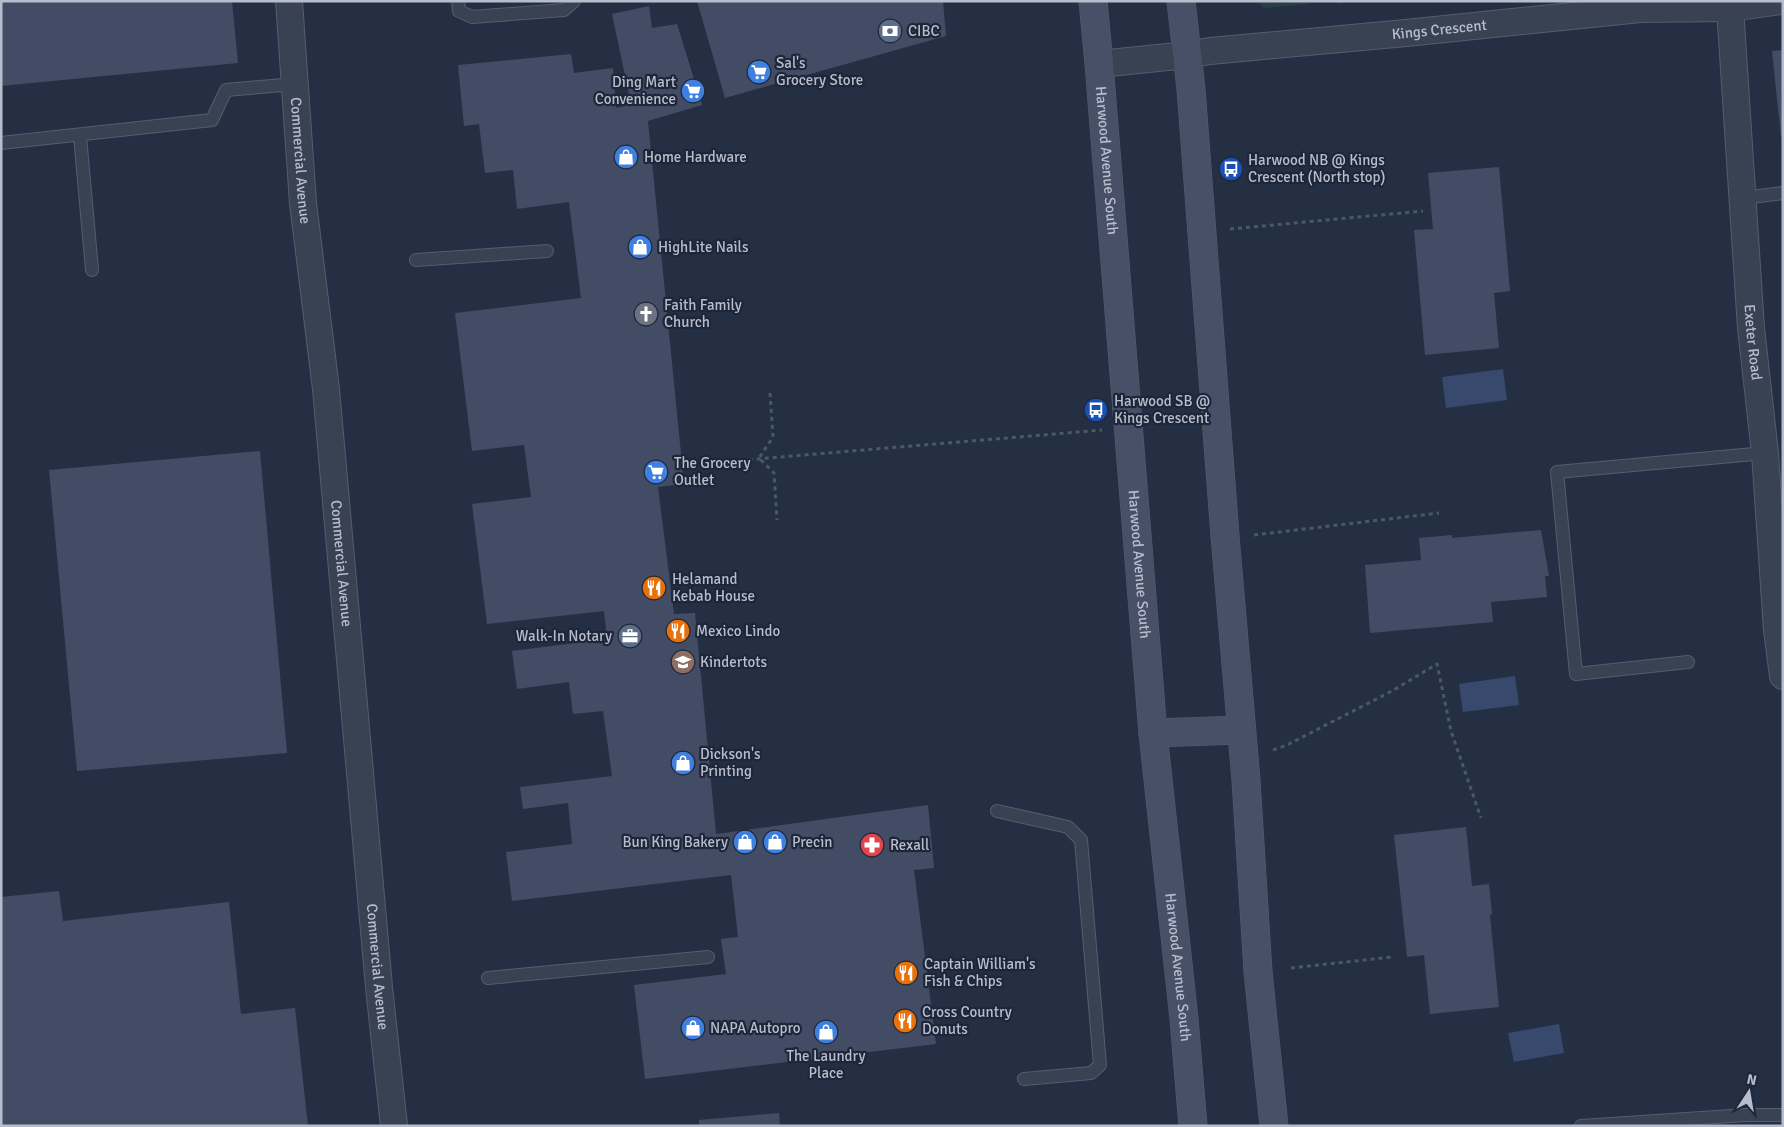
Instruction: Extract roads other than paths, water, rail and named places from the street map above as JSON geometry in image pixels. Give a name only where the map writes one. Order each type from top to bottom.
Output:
[{"type":"main road","name":"Harwood Avenue South","points":[[1093,1],[1153,733],[1184,1019],[1193,1126]]},
{"type":"main road","points":[[1181,1],[1191,89],[1246,780],[1258,972],[1274,1126]]},
{"type":"main road","points":[[1153,733],[1241,730]]},
{"type":"street","name":"Commercial Avenue","points":[[289,1],[303,203],[326,389],[379,987],[394,1126]]},
{"type":"street","name":"Kings Crescent","points":[[1099,64],[1210,51],[1406,34],[1640,9],[1730,8],[1781,1]]},
{"type":"street","name":"Exeter Road","points":[[1730,8],[1751,328],[1765,453],[1777,630],[1783,676]]},
{"type":"lane","points":[[458,1],[459,11],[472,18],[564,10],[574,1]]},
{"type":"lane","points":[[1,143],[80,136],[212,120],[226,90],[295,84]]},
{"type":"lane","points":[[80,136],[92,270]]},
{"type":"lane","points":[[1743,198],[1783,193]]},
{"type":"lane","points":[[416,260],[547,251]]},
{"type":"lane","points":[[1688,662],[1576,674],[1557,472],[1765,453]]},
{"type":"lane","points":[[997,812],[1068,828],[1081,840],[1100,1065],[1091,1073],[1024,1079]]},
{"type":"lane","points":[[488,978],[708,958]]},
{"type":"lane","points":[[1581,1126],[1746,1115],[1783,1115]]},
{"type":"water","points":[[1503,369],[1507,400],[1446,408],[1442,377]]},
{"type":"water","points":[[1515,676],[1519,705],[1463,712],[1459,684]]},
{"type":"water","points":[[1559,1024],[1564,1053],[1514,1062],[1508,1033]]},
{"type":"place","name":"CIBC","points":[[890,31]]},
{"type":"place","name":"Sal's Grocery Store","points":[[759,72]]},
{"type":"place","name":"Ding Mart Convenience","points":[[693,91]]},
{"type":"place","name":"Home Hardware","points":[[626,157]]},
{"type":"place","name":"Harwood NB @ Kings Crescent (North stop)","points":[[1231,169]]},
{"type":"place","name":"HighLite Nails","points":[[640,247]]},
{"type":"place","name":"Faith Family Church","points":[[646,314]]},
{"type":"place","name":"Harwood SB @ Kings Crescent","points":[[1096,410]]},
{"type":"place","name":"The Grocery Outlet","points":[[656,472]]},
{"type":"place","name":"Helamand Kebab House","points":[[654,588]]},
{"type":"place","name":"Mexico Lindo","points":[[678,631]]},
{"type":"place","name":"Walk-In Notary","points":[[630,636]]},
{"type":"place","name":"Kindertots","points":[[683,662]]},
{"type":"place","name":"Dickson's Printing","points":[[683,763]]},
{"type":"place","name":"Bun King Bakery","points":[[745,842]]},
{"type":"place","name":"Precin","points":[[775,842]]},
{"type":"place","name":"Rexall","points":[[872,845]]},
{"type":"place","name":"Captain William's Fish & Chips","points":[[906,973]]},
{"type":"place","name":"Cross Country Donuts","points":[[905,1021]]},
{"type":"place","name":"NAPA Autopro","points":[[693,1028]]},
{"type":"place","name":"The Laundry Place","points":[[826,1032]]}]
